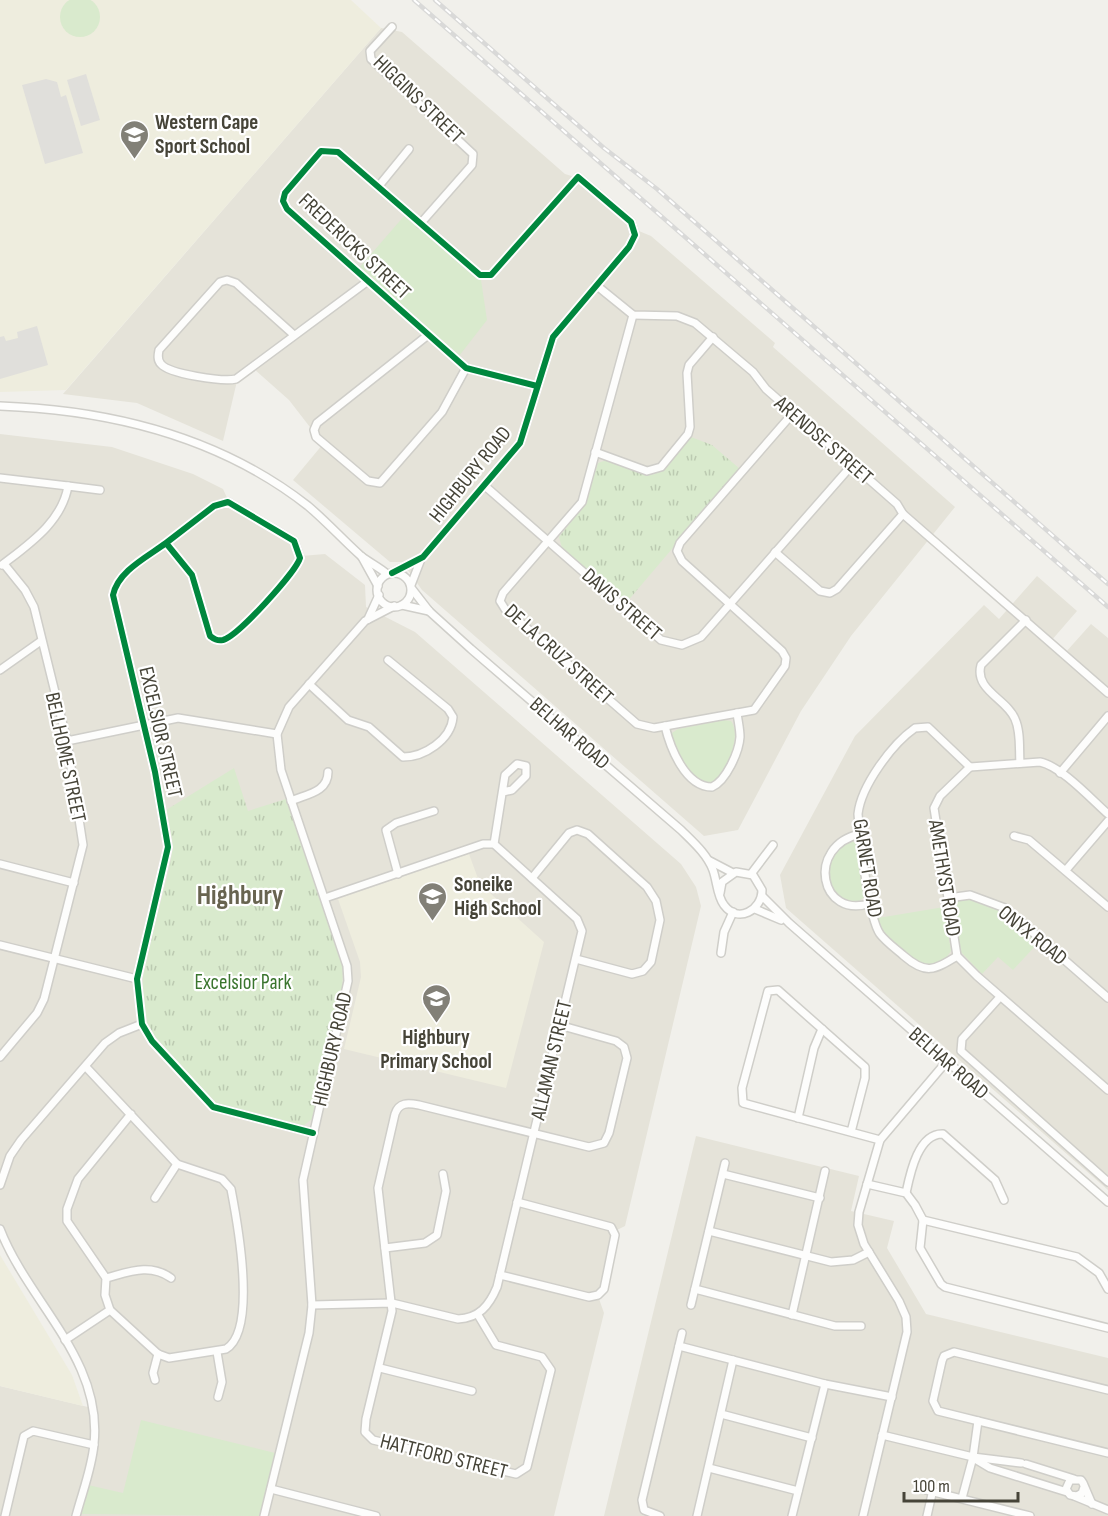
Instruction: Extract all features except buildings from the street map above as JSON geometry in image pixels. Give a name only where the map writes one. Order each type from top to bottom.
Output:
[{"type":"street","name":"HIGGINS STREET","points":[[392,27],[370,51],[371,58],[473,154],[472,165],[420,224]]},
{"type":"street","points":[[378,187],[409,149]]},
{"type":"street","name":"FREDERICKS STREET","points":[[420,224],[338,152],[325,150],[307,168],[284,198],[287,209],[466,368],[537,386]]},
{"type":"street","name":"HIGHBURY ROAD","points":[[411,588],[423,557],[520,443],[553,337],[629,247],[634,231],[631,222],[578,177],[491,275],[480,275],[420,224]]},
{"type":"street","points":[[294,335],[236,283],[227,280],[220,282],[159,350],[159,363],[169,370],[228,381],[244,374],[368,280]]},
{"type":"street","points":[[596,285],[633,315]]},
{"type":"street","name":"ARENDSE STREET","points":[[633,315],[686,318],[713,337],[793,413],[897,504],[903,514],[1108,693]]},
{"type":"street","name":"DE LA CRUZ STREET","points":[[633,315],[582,502],[502,596],[502,607],[630,718],[645,727],[665,726],[757,708],[787,661],[782,651],[730,604]]},
{"type":"street","points":[[428,335],[317,423],[315,432],[318,440],[368,482],[380,483],[442,412],[466,368]]},
{"type":"street","points":[[595,452],[647,471],[657,470],[666,462],[690,427],[689,365],[713,337]]},
{"type":"street","points":[[0,405],[99,414],[126,420],[209,449],[270,481],[306,506],[362,557],[390,574],[402,574],[411,588],[408,600],[368,619]]},
{"type":"street","points":[[730,604],[680,560],[678,546],[793,413]]},
{"type":"street","name":"DAVIS STREET","points":[[485,486],[661,640],[671,644],[687,644],[701,637],[852,465]]},
{"type":"street","points":[[0,478],[100,490]]},
{"type":"street","name":"BELLHOME STREET","points":[[0,1056],[3,1046],[37,1013],[44,999],[82,854],[82,836],[66,741],[32,602],[2,565],[51,522],[66,500],[68,486]]},
{"type":"street","name":"EXCELSIOR STREET","points":[[166,543],[192,575],[207,629],[217,640],[239,631],[300,558],[294,541],[228,502],[214,506],[121,577],[113,595],[144,723],[168,848],[137,979],[142,1024],[152,1041],[213,1107],[313,1133]]},
{"type":"street","points":[[776,552],[820,591],[830,593],[837,589],[903,514]]},
{"type":"street","points":[[66,741],[144,723],[178,718],[277,734],[289,707],[368,619],[379,596],[378,586],[362,557]]},
{"type":"street","name":"HIGHBURY ROAD","points":[[390,574],[423,557]]},
{"type":"street","points":[[378,586],[390,574]]},
{"type":"street","name":"BELHAR ROAD","points":[[411,588],[429,611],[674,824],[708,859],[733,873]]},
{"type":"street","points":[[379,596],[385,603],[398,606]]},
{"type":"street","name":"BELHAR ROAD","points":[[398,606],[429,611]]},
{"type":"street","points":[[1020,763],[1014,716],[983,683],[980,674],[981,665],[1026,620]]},
{"type":"street","points":[[0,670],[41,640]]},
{"type":"street","points":[[309,684],[348,720],[369,728],[403,757],[419,755],[438,742],[451,727],[453,717],[448,709],[388,660]]},
{"type":"street","points":[[665,726],[672,752],[679,764],[701,784],[712,787],[721,780],[738,747],[740,733],[737,713]]},
{"type":"street","points":[[1060,772],[1108,716]]},
{"type":"street","name":"GARNET ROAD","points":[[957,956],[932,969],[919,967],[880,934],[871,903],[858,814],[860,801],[884,758],[915,728],[928,727],[970,768]]},
{"type":"street","name":"HIGHBURY ROAD","points":[[264,1516],[309,1333],[312,1305],[303,1191],[313,1133],[348,981],[347,966],[278,756],[277,734]]},
{"type":"street","points":[[970,768],[1045,763],[1060,772],[1108,814]]},
{"type":"street","name":"AMETHYST ROAD","points":[[970,768],[940,796],[934,808],[957,956],[1000,997],[1108,1090]]},
{"type":"street","points":[[291,801],[321,789],[326,783],[328,772]]},
{"type":"street","points":[[325,898],[483,844],[494,844],[503,792]]},
{"type":"street","points":[[398,874],[386,830],[396,823],[434,811]]},
{"type":"street","points":[[1066,870],[1108,821]]},
{"type":"street","points":[[531,878],[569,833],[577,830],[588,834],[652,893],[660,920],[651,962],[643,972],[632,974],[576,959]]},
{"type":"street","points":[[860,834],[845,838],[835,846],[823,869],[823,875],[829,890],[847,906],[860,907],[871,903]]},
{"type":"street","points":[[1014,836],[1029,840],[1108,907]]},
{"type":"street","name":"ALLAMAN STREET","points":[[478,1315],[492,1299],[500,1275],[582,926],[494,844]]},
{"type":"street","points":[[751,874],[773,845]]},
{"type":"street","name":"BELHAR ROAD","points":[[708,859],[720,894]]},
{"type":"street","points":[[0,864],[75,883]]},
{"type":"street","points":[[733,873],[751,874],[761,884],[762,896],[755,909],[744,914],[733,912],[723,905],[720,894],[722,882],[733,873]]},
{"type":"street","name":"ONYX ROAD","points":[[948,898],[970,895],[1005,908],[1108,998]]},
{"type":"street","name":"BELHAR ROAD","points":[[762,896],[789,923],[1108,1202]]},
{"type":"street","name":"BELHAR ROAD","points":[[755,909],[789,923]]},
{"type":"street","points":[[721,953],[724,932],[733,912]]},
{"type":"street","points":[[0,945],[137,979]]},
{"type":"street","points":[[851,1132],[866,1069],[778,990],[766,993],[741,1098],[746,1106],[880,1140]]},
{"type":"street","points":[[1000,997],[966,1035],[960,1046],[973,1065],[1108,1182]]},
{"type":"street","points":[[0,1185],[10,1156],[105,1043],[126,1029],[142,1024]]},
{"type":"street","points":[[534,1131],[594,1147],[604,1143],[609,1133],[627,1058],[624,1047],[616,1041],[559,1025]]},
{"type":"street","points":[[798,1118],[814,1048],[822,1029]]},
{"type":"street","points":[[863,1516],[907,1332],[906,1317],[869,1252],[858,1225],[880,1140],[947,1061]]},
{"type":"street","points":[[86,1066],[131,1114],[177,1164],[222,1179],[231,1189],[244,1300],[235,1341],[231,1346],[217,1352],[169,1358],[158,1354],[110,1310],[105,1295],[106,1278],[66,1217],[78,1179],[131,1114]]},
{"type":"street","name":"HATTFORD STREET","points":[[478,1315],[496,1345],[542,1357],[551,1370],[530,1458],[522,1472],[510,1474],[374,1440],[365,1432],[365,1426],[380,1368],[392,1303],[378,1188],[395,1114],[400,1106],[419,1105],[534,1131]]},
{"type":"street","points":[[1004,1200],[996,1180],[943,1134],[934,1135],[914,1158],[906,1192],[923,1220],[920,1248],[941,1284],[945,1287],[1108,1328]]},
{"type":"street","points":[[0,1153],[10,1156]]},
{"type":"street","points":[[691,1305],[725,1163]]},
{"type":"street","points":[[155,1198],[177,1164]]},
{"type":"street","points":[[792,1315],[825,1171]]},
{"type":"street","points":[[385,1248],[425,1243],[437,1235],[446,1191],[443,1174]]},
{"type":"street","points":[[723,1174],[820,1198]]},
{"type":"street","points":[[867,1184],[906,1192]]},
{"type":"street","points":[[500,1275],[589,1297],[598,1295],[604,1289],[615,1235],[611,1227],[517,1202]]},
{"type":"street","points":[[923,1220],[1077,1257],[1099,1273],[1108,1289]]},
{"type":"street","points":[[0,1229],[13,1260],[78,1359],[87,1384],[93,1409],[94,1445],[76,1516]]},
{"type":"street","points":[[709,1231],[806,1256],[841,1262],[869,1252]]},
{"type":"street","points":[[106,1278],[140,1269],[156,1269],[171,1278]]},
{"type":"street","points":[[695,1289],[835,1326],[861,1326]]},
{"type":"street","points":[[312,1305],[392,1303],[458,1319],[478,1315]]},
{"type":"street","points":[[65,1340],[110,1310]]},
{"type":"street","points":[[660,1516],[644,1510],[642,1500],[682,1334]]},
{"type":"street","points":[[679,1346],[825,1383],[892,1397]]},
{"type":"street","points":[[217,1352],[222,1382],[218,1397]]},
{"type":"street","points":[[1108,1390],[954,1352],[949,1353],[942,1361],[934,1406],[938,1411],[1108,1453]]},
{"type":"street","points":[[155,1380],[153,1373],[158,1354]]},
{"type":"street","points":[[696,1516],[733,1360]]},
{"type":"street","points":[[380,1368],[472,1391]]},
{"type":"street","points":[[792,1516],[825,1383]]},
{"type":"street","points":[[721,1414],[812,1438]]},
{"type":"street","points":[[962,1498],[973,1457],[978,1421]]},
{"type":"street","points":[[5,1516],[24,1436],[27,1433],[33,1431],[94,1445]]},
{"type":"street","points":[[882,1435],[973,1457],[1023,1464],[1081,1480],[1092,1504]]},
{"type":"street","points":[[973,1457],[990,1468],[1071,1494],[1108,1510]]},
{"type":"street","points":[[709,1468],[798,1491]]},
{"type":"street","points":[[1071,1494],[1068,1482],[1074,1479]]},
{"type":"street","points":[[1071,1494],[1083,1492],[1084,1486]]},
{"type":"street","points":[[918,1488],[932,1494],[962,1498],[1030,1516]]},
{"type":"street","points":[[271,1490],[376,1516]]},
{"type":"street","points":[[927,1516],[932,1494]]},
{"type":"street","points":[[339,1516],[341,1508]]},
{"type":"shaded area","name":"Western Cape Sport School","points":[[0,0],[351,0],[381,28],[66,390],[0,392]]},
{"type":"shaded area","points":[[381,28],[402,32],[565,174],[578,178],[634,229],[651,236],[775,343],[773,347],[955,507],[851,636],[801,711],[738,830],[704,836],[422,590],[402,562],[390,562],[293,480],[323,444],[289,400],[254,369],[237,381],[223,441],[137,403],[63,394]]},
{"type":"shaded area","points":[[86,74],[100,120],[81,126],[67,80]]},
{"type":"shaded area","points":[[46,79],[57,82],[61,97],[66,95],[83,153],[45,164],[22,85]]},
{"type":"shaded area","points":[[37,326],[48,365],[0,379],[0,337],[4,336],[6,341],[18,338],[17,332]]},
{"type":"shaded area","points":[[0,434],[112,447],[193,474],[223,489],[229,502],[284,533],[301,556],[325,554],[365,585],[366,607],[415,632],[681,864],[696,887],[701,906],[625,1226],[615,1231],[604,1289],[598,1296],[604,1313],[554,1516],[0,1516],[0,1386],[92,1408],[85,1379],[0,1231]]},
{"type":"shaded area","points":[[1037,576],[1077,611],[1051,641],[1065,653],[1091,624],[1108,638],[1108,1190],[786,908],[780,875],[855,736],[984,605],[999,619]]},
{"type":"shaded area","points":[[469,854],[480,884],[544,942],[506,1088],[344,1049],[361,977],[360,962],[338,899]]},
{"type":"shaded area","points":[[696,1136],[859,1176],[851,1211],[894,1221],[887,1248],[926,1314],[1108,1358],[1108,1516],[604,1516]]},
{"type":"shaded area","points":[[0,1255],[72,1375],[83,1406],[0,1386]]},
{"type":"green space","points":[[80,-3],[88,-2],[94,3],[99,9],[99,25],[94,31],[88,36],[80,37],[72,36],[66,31],[61,25],[60,17],[61,9],[66,3],[72,-2]]},
{"type":"green space","points":[[405,215],[481,280],[487,320],[459,356],[359,268]]},
{"type":"green space","points":[[691,437],[712,445],[740,469],[626,603],[562,548],[559,537],[585,504],[598,463],[611,461],[640,472],[655,474]]},
{"type":"green space","points":[[724,720],[731,721],[734,728],[733,746],[726,766],[714,781],[708,784],[688,770],[678,756],[672,733],[678,729]]},
{"type":"green space","name":"Excelsior Park","points":[[234,768],[248,811],[286,799],[343,967],[342,996],[312,1119],[303,1126],[216,1104],[151,1035],[144,1016],[142,994],[144,970],[172,851],[166,810]]},
{"type":"green space","points":[[851,840],[858,845],[866,896],[856,903],[844,899],[836,892],[826,871],[841,844]]},
{"type":"green space","points":[[967,897],[1003,911],[1039,942],[1013,970],[998,957],[982,974],[959,950],[952,907],[956,900]]},
{"type":"green space","points":[[944,907],[951,951],[946,958],[931,967],[923,965],[899,948],[885,934],[878,918]]},
{"type":"green space","points":[[141,1420],[275,1453],[260,1516],[81,1514],[88,1485],[123,1493]]},
{"type":"railway","points":[[414,0],[1108,607]]},
{"type":"railway","points":[[435,0],[604,148],[657,189],[1108,584]]},
{"type":"cycle path","points":[[392,573],[423,557],[520,443],[553,337],[629,247],[635,235],[631,222],[578,177],[491,275],[480,275],[338,152],[321,151],[285,193],[283,201],[287,209],[466,368],[537,386]]},
{"type":"cycle path","points":[[166,543],[214,506],[228,502],[294,541],[300,558],[266,603],[241,627],[223,640],[216,640],[210,636],[192,575],[166,543],[142,559],[116,586],[113,595],[155,772],[168,847],[137,979],[142,1024],[152,1041],[213,1107],[313,1133]]},
{"type":"place","name":"Western Cape Sport School","points":[[134,160]]},
{"type":"place","name":"Soneike High School","points":[[433,922]]},
{"type":"place","name":"Highbury Primary School","points":[[436,1024]]},
{"type":"district","name":"Highbury","points":[[240,895]]}]
